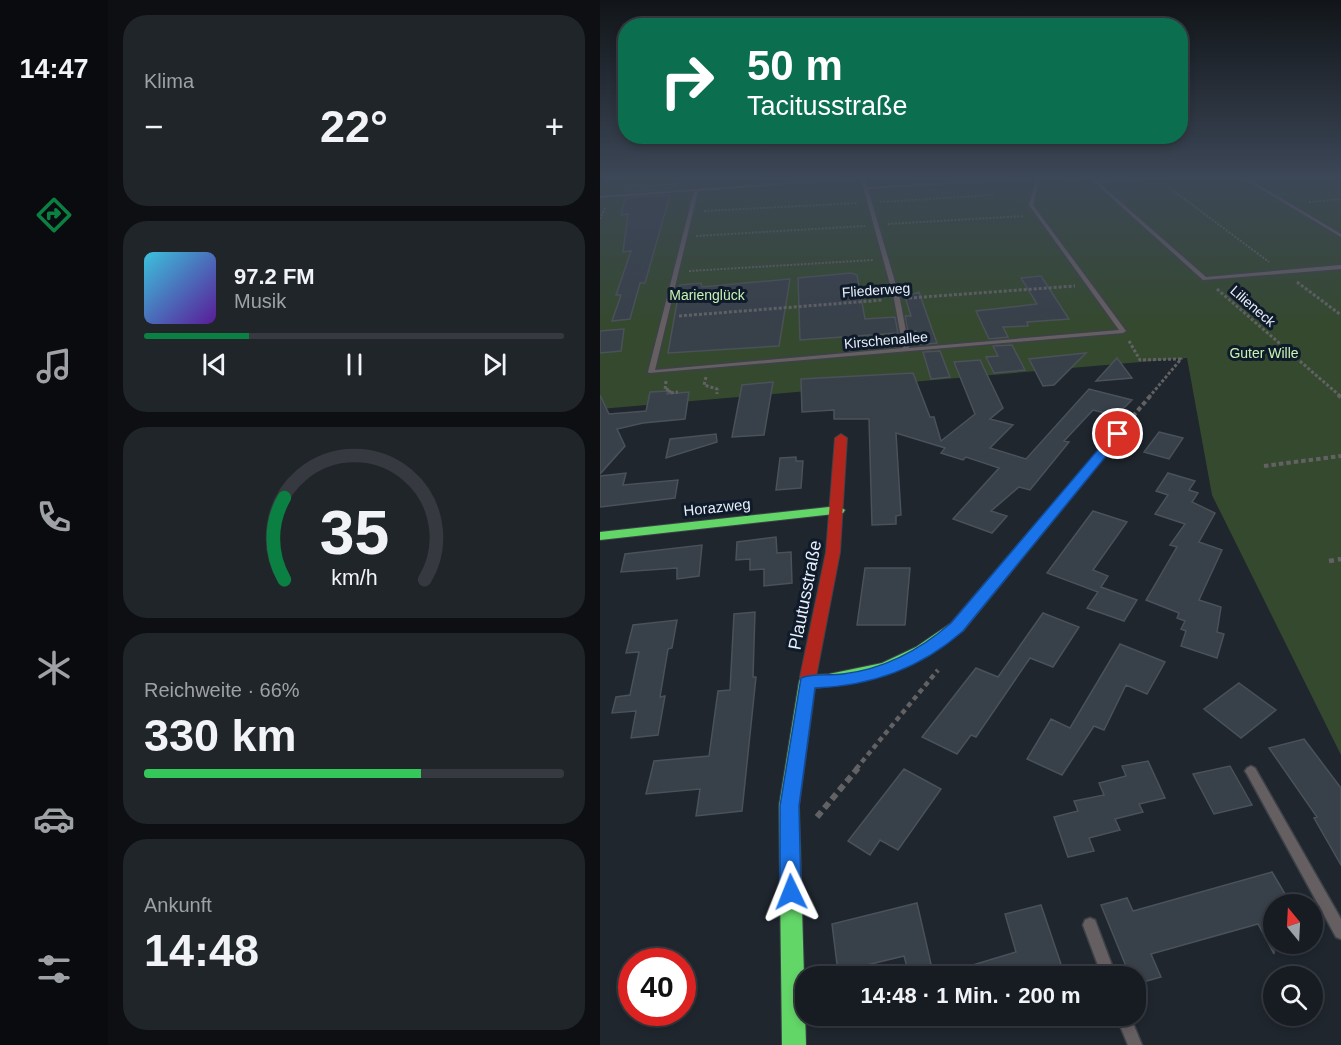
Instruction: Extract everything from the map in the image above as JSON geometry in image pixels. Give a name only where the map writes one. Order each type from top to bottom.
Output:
[{"type":"street","points":[[807,682],[844,680],[888,670],[911,661],[944,638],[957,627],[1118,434]]},
{"type":"street","name":"Plautusstraße","points":[[794,1045],[789,806],[807,682],[833,552],[838,510],[841,438]]},
{"type":"street","name":"Horazweg","points":[[600,536],[838,510]]},
{"type":"lane","points":[[666,317],[687,227]]},
{"type":"lane","points":[[875,227],[897,299],[906,350]]},
{"type":"lane","points":[[1047,227],[1123,331]]},
{"type":"lane","points":[[1146,227],[1205,279],[1341,267]]},
{"type":"lane","points":[[1326,227],[1341,236]]},
{"type":"lane","name":"Kirschenallee","points":[[666,317],[651,372],[1123,331]]},
{"type":"lane","points":[[1251,771],[1341,932]]},
{"type":"lane","points":[[1090,925],[1105,966]]},
{"type":"lane","points":[[1128,1026],[1135,1045]]},
{"type":"path","points":[[1221,227],[1341,315]]},
{"type":"path","points":[[676,272],[883,259]]},
{"type":"path","name":"Lilieneck","points":[[1205,279],[1341,397]]},
{"type":"path","name":"Fliederweg","points":[[666,317],[1088,285]]},
{"type":"path","points":[[1118,434],[1180,359],[1140,360],[1123,331]]},
{"type":"path","points":[[708,367],[704,385],[717,389],[717,394]]},
{"type":"path","points":[[1264,466],[1341,456]]},
{"type":"path","points":[[1329,561],[1341,559]]},
{"type":"path","points":[[814,821],[946,660]]},
{"type":"green space","points":[[600,227],[1341,227],[1341,755],[1212,495],[1187,358],[600,409]]},
{"type":"building","points":[[626,227],[661,227],[645,283],[640,283],[630,319],[612,321],[621,295],[616,295],[631,251],[623,252]]},
{"type":"building","points":[[851,273],[857,275],[865,319],[895,317],[898,333],[800,340],[798,278]]},
{"type":"building","points":[[1041,276],[1069,319],[1027,322],[1028,326],[1003,327],[1008,337],[989,339],[976,311],[1037,304],[1021,278]]},
{"type":"building","points":[[790,279],[779,346],[668,353],[680,285],[701,283],[702,287]]},
{"type":"building","points":[[919,292],[937,343],[920,345],[916,331],[908,332],[905,316],[911,316],[905,297]]},
{"type":"building","points":[[624,329],[621,351],[600,353],[600,331]]},
{"type":"building","points":[[1012,345],[1025,370],[994,373],[986,357],[998,356],[993,346]]},
{"type":"building","points":[[940,351],[950,377],[931,379],[923,352]]},
{"type":"building","points":[[1086,353],[1054,385],[1043,386],[1029,359]]},
{"type":"building","points":[[1117,358],[1132,378],[1096,381]]},
{"type":"building","points":[[980,360],[1003,408],[990,419],[1013,425],[990,448],[1026,459],[1089,389],[1132,400],[1116,416],[1093,410],[1064,441],[1069,442],[1030,490],[1019,487],[991,511],[1007,516],[992,533],[953,519],[999,468],[966,457],[963,460],[941,453],[945,448],[896,433],[901,515],[896,516],[896,524],[872,525],[869,419],[834,419],[834,410],[802,412],[801,379],[913,373],[930,417],[934,417],[941,441],[975,414],[954,362]]},
{"type":"building","points":[[773,382],[764,435],[732,437],[742,385]]},
{"type":"building","points":[[668,391],[667,394],[689,392],[685,419],[643,423],[617,429],[625,446],[600,474],[600,395],[609,414],[646,411],[650,392]]},
{"type":"building","points":[[1159,432],[1183,438],[1169,459],[1144,452]]},
{"type":"building","points":[[716,434],[717,442],[666,458],[670,439]]},
{"type":"building","points":[[796,457],[796,461],[803,461],[801,488],[776,490],[780,458]]},
{"type":"building","points":[[626,473],[623,485],[678,480],[675,498],[600,507],[600,476]]},
{"type":"building","points":[[1168,473],[1195,481],[1189,490],[1198,493],[1192,502],[1215,513],[1199,542],[1222,550],[1199,600],[1221,607],[1217,632],[1224,634],[1217,658],[1181,646],[1186,631],[1181,629],[1185,621],[1177,618],[1179,613],[1146,600],[1177,547],[1170,545],[1185,524],[1155,514],[1168,495],[1156,491]]},
{"type":"building","points":[[1093,511],[1127,522],[1093,570],[1108,576],[1101,587],[1137,600],[1124,621],[1087,608],[1098,592],[1047,573]]},
{"type":"building","points":[[776,537],[777,553],[791,552],[792,583],[764,586],[764,569],[750,570],[750,559],[736,560],[737,542]]},
{"type":"building","points":[[702,545],[699,576],[677,579],[677,568],[621,572],[625,554]]},
{"type":"building","points":[[865,568],[910,568],[905,625],[857,625]]},
{"type":"building","points":[[755,612],[753,677],[756,677],[742,811],[696,816],[700,789],[646,794],[654,761],[709,756],[718,691],[730,690],[734,614]]},
{"type":"building","points":[[1043,613],[1079,627],[1053,667],[1030,658],[976,737],[971,735],[957,754],[922,737],[976,668],[998,677]]},
{"type":"building","points":[[677,620],[672,648],[668,649],[660,697],[665,696],[658,735],[631,738],[636,711],[612,713],[616,697],[630,695],[639,652],[626,653],[633,625]]},
{"type":"building","points":[[1120,644],[1165,662],[1147,694],[1126,685],[1104,730],[1094,726],[1062,775],[1027,759],[1051,719],[1070,728]]},
{"type":"building","points":[[1239,683],[1276,710],[1241,738],[1204,709]]},
{"type":"building","points":[[1304,739],[1341,788],[1341,865],[1314,818],[1317,817],[1269,748]]},
{"type":"building","points":[[1148,761],[1165,798],[1139,804],[1143,812],[1115,819],[1120,830],[1089,838],[1094,851],[1068,857],[1054,817],[1078,811],[1074,801],[1104,795],[1099,783],[1126,776],[1122,766]]},
{"type":"building","points":[[1230,766],[1252,805],[1214,814],[1193,774]]},
{"type":"building","points":[[904,769],[941,789],[898,850],[880,840],[870,855],[848,841]]},
{"type":"building","points":[[1272,872],[1285,894],[1263,894],[1263,933],[1258,924],[1151,954],[1161,977],[1146,981],[1146,966],[1126,966],[1101,905],[1127,898],[1133,911]]},
{"type":"building","points":[[917,903],[931,964],[907,966],[904,956],[863,966],[837,966],[832,924]]},
{"type":"building","points":[[1041,905],[1062,966],[969,966],[1016,952],[1005,914]]},
{"type":"traffic: fast","points":[[807,682],[849,677],[887,668],[922,651],[957,627],[1118,434]]},
{"type":"traffic: fast","points":[[600,536],[838,510]]},
{"type":"traffic: fast","points":[[794,1045],[789,806],[808,677]]},
{"type":"traffic: jam","points":[[808,677],[833,552],[841,438]]},
{"type":"route","points":[[791,892],[789,806],[807,682],[844,680],[888,670],[911,661],[944,638],[957,627],[1118,434]]},
{"type":"park label","name":"Marienglück","points":[[707,295]]},
{"type":"park label","name":"Guter Wille","points":[[1264,353]]}]
